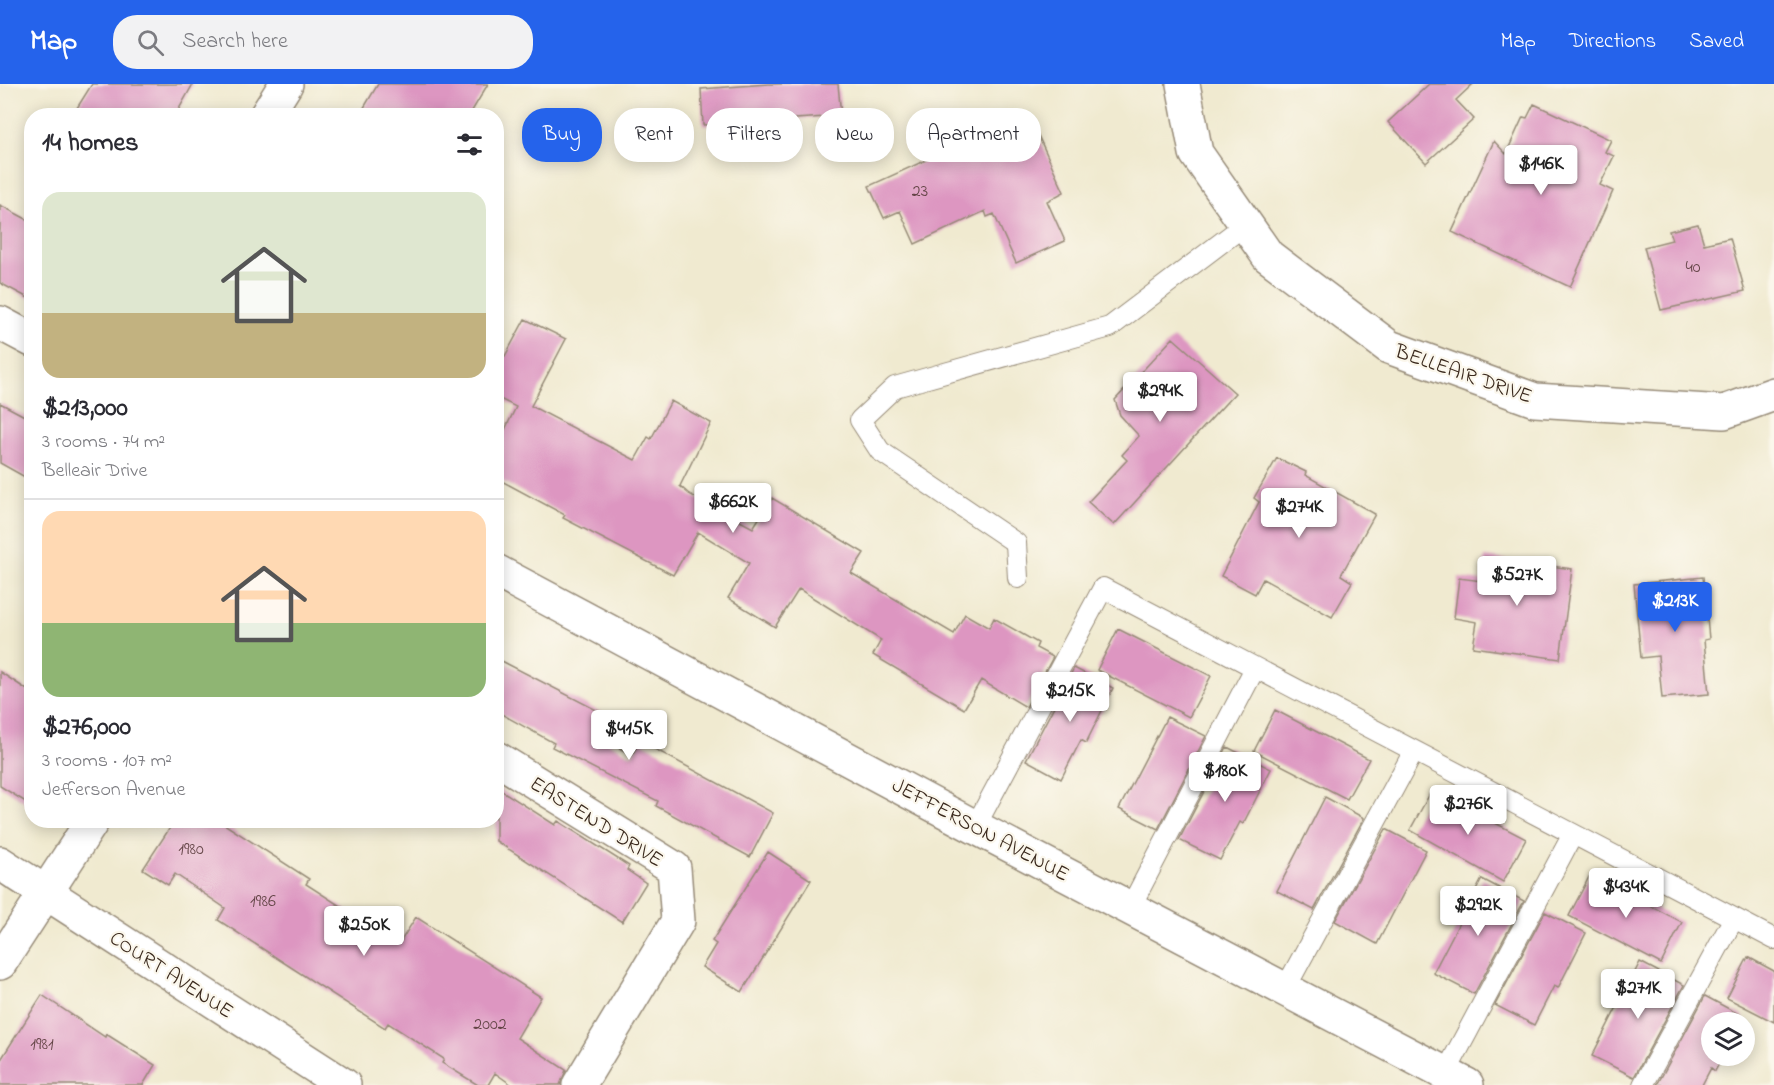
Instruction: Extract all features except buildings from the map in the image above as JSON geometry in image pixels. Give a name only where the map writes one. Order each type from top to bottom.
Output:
[{"type":"street","points":[[271,108],[286,84]]},
{"type":"street","name":"BELLEAIR DRIVE","points":[[1183,84],[1196,153],[1268,256],[1389,347],[1535,400],[1724,412],[1774,394]]},
{"type":"street","points":[[0,323],[24,336]]},
{"type":"street","name":"JEFFERSON AVENUE","points":[[504,575],[975,827],[1456,1079]]},
{"type":"street","name":"EASTEND DRIVE","points":[[504,763],[674,868],[678,921],[579,1085]]},
{"type":"street","points":[[0,963],[88,828]]},
{"type":"street","name":"COURT AVENUE","points":[[0,863],[344,1085]]},
{"type":"lane","points":[[1018,578],[1016,543],[880,451],[860,420],[895,387],[1110,327],[1246,224]]},
{"type":"lane","points":[[975,827],[1102,588],[1774,939]]},
{"type":"lane","points":[[1130,908],[1255,668]]},
{"type":"lane","points":[[1285,989],[1414,751]]},
{"type":"lane","points":[[1456,1079],[1573,834]]},
{"type":"lane","points":[[1643,1085],[1734,918]]}]
